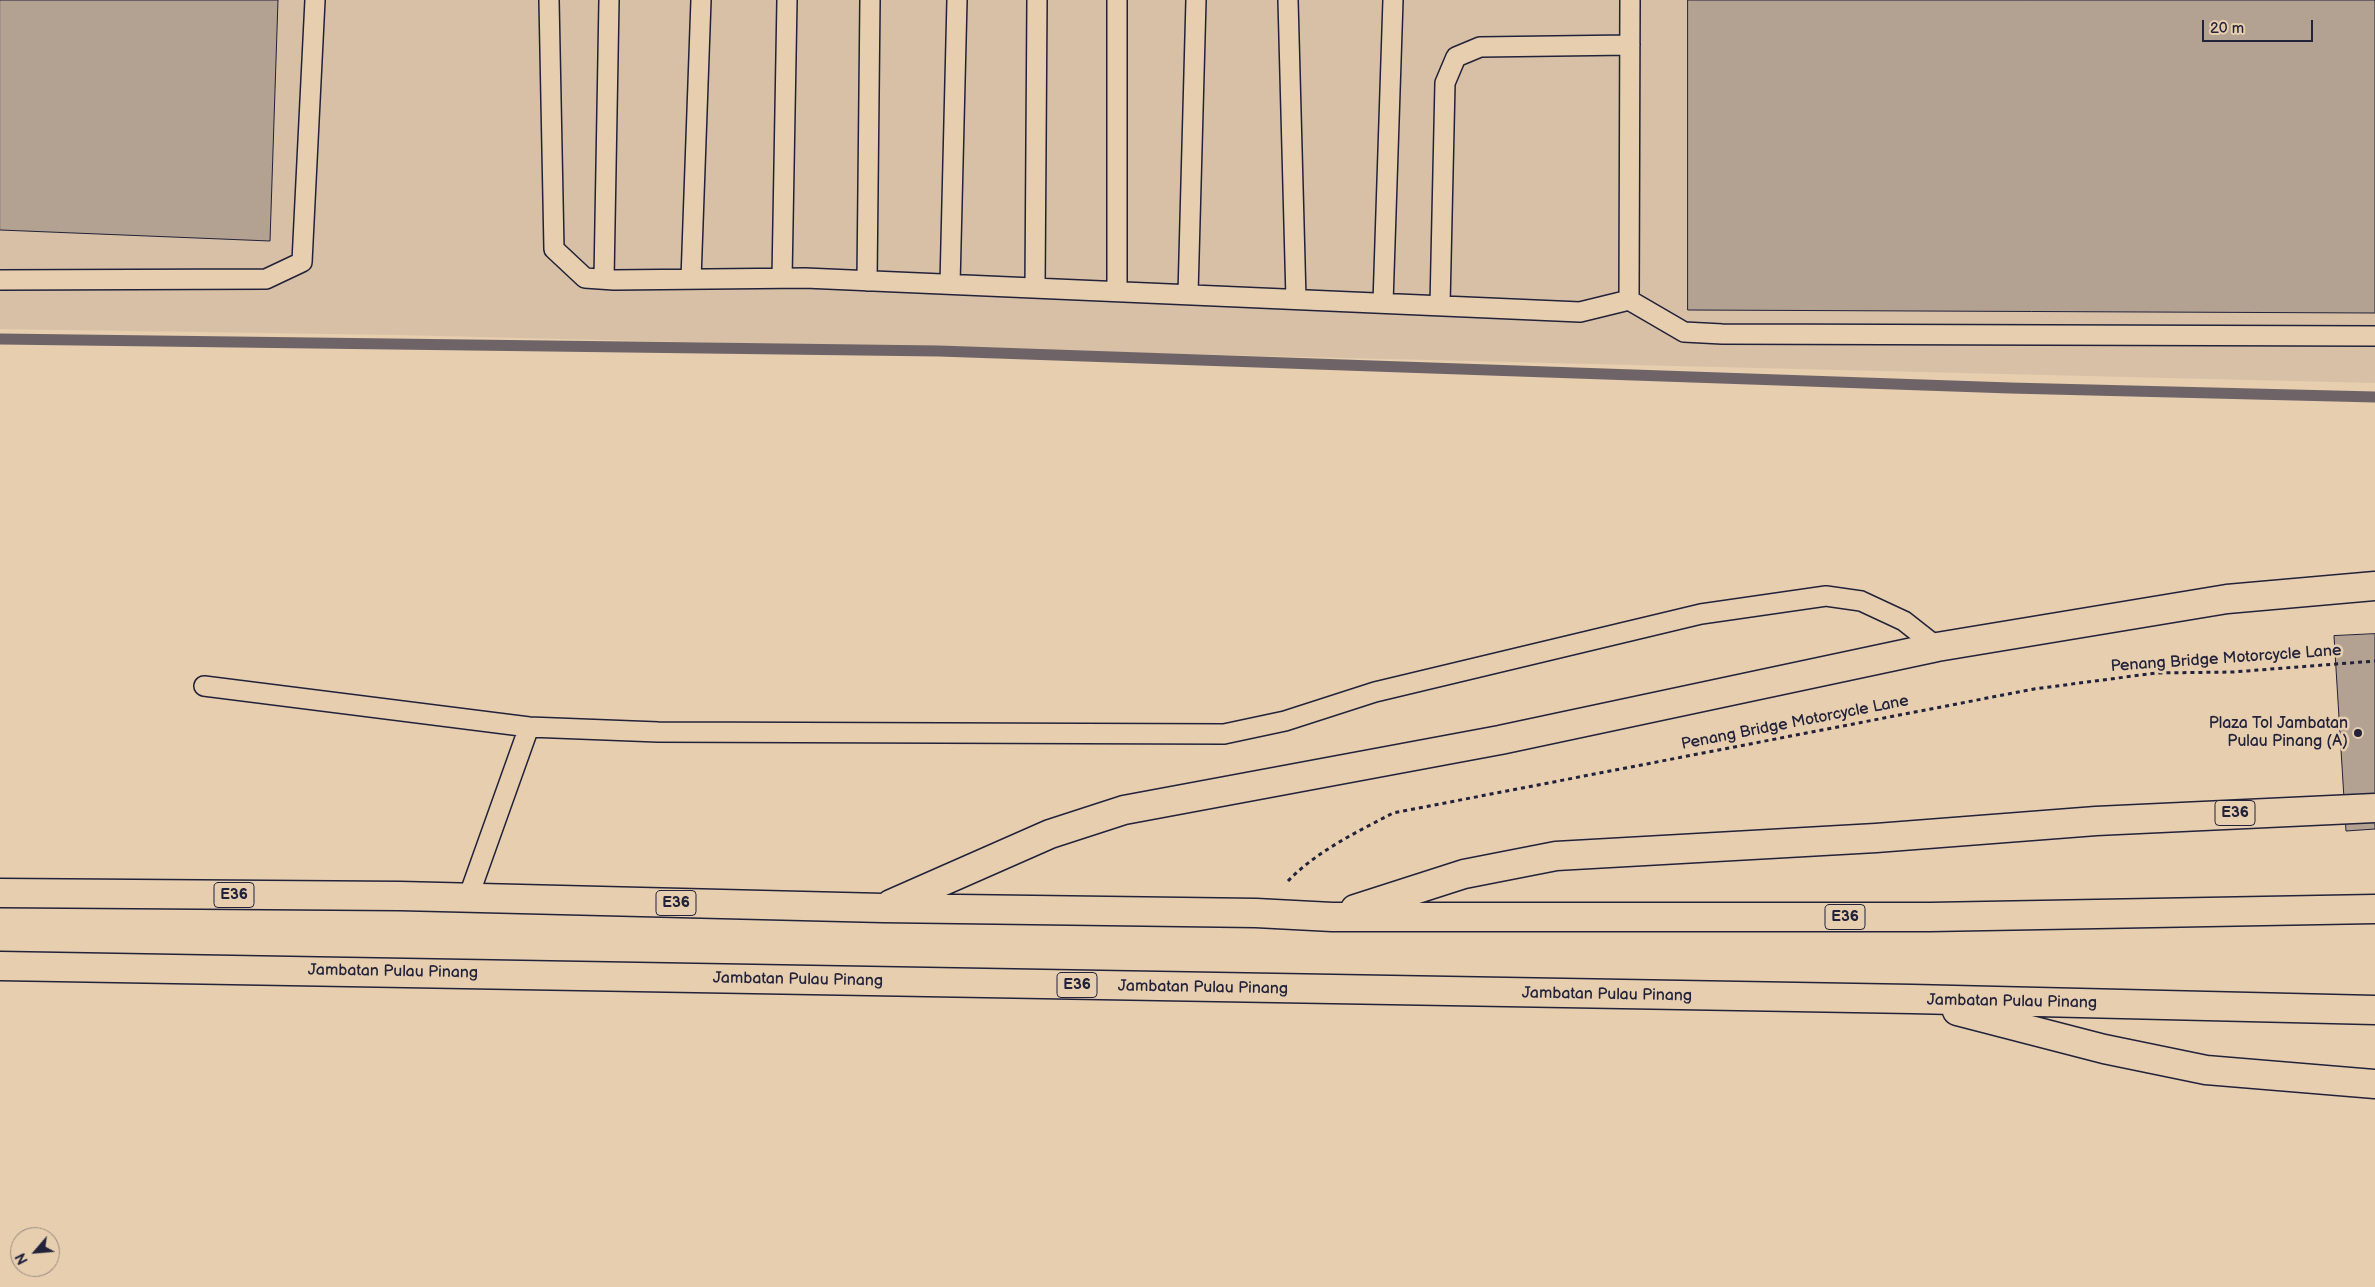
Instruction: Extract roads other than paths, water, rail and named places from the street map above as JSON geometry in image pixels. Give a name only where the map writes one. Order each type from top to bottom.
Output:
[{"type":"highway","points":[[883,908],[1050,834],[1124,810],[1500,740],[1937,647],[2227,599],[2375,586]]},
{"type":"highway","name":"E36","points":[[1332,917],[1464,874],[1556,856],[1876,838],[2096,821],[2375,808]]},
{"type":"highway","name":"E36","points":[[0,893],[468,898],[883,908],[1256,913],[1332,917],[1930,917],[2375,909]]},
{"type":"highway","name":"Jambatan Pulau Pinang","points":[[0,966],[1912,999],[2375,1010]]},
{"type":"highway","points":[[1912,999],[2104,1049],[2206,1070],[2375,1084]]},
{"type":"lane","points":[[0,280],[266,279],[302,262],[315,0]]},
{"type":"lane","points":[[549,0],[554,249],[585,278],[782,278],[1580,312],[1629,300],[1684,332],[1722,334],[2375,336]]},
{"type":"lane","points":[[604,279],[609,0]]},
{"type":"lane","points":[[691,279],[701,0]]},
{"type":"lane","points":[[782,278],[787,0]]},
{"type":"lane","points":[[867,281],[870,0]]},
{"type":"lane","points":[[950,284],[957,0]]},
{"type":"lane","points":[[1035,288],[1037,0]]},
{"type":"lane","points":[[1117,0],[1117,291]]},
{"type":"lane","points":[[1188,294],[1196,0]]},
{"type":"lane","points":[[1288,0],[1296,299]]},
{"type":"lane","points":[[1383,303],[1393,0]]},
{"type":"lane","points":[[1629,300],[1630,0]]},
{"type":"lane","points":[[1440,305],[1445,83],[1456,57],[1480,47],[1630,45]]},
{"type":"lane","points":[[204,686],[529,727],[668,732],[1224,734],[1285,721],[1375,692],[1701,614],[1826,596],[1861,601],[1904,621],[1937,647]]},
{"type":"lane","points":[[468,898],[529,727]]},
{"type":"waterway","points":[[0,339],[939,351],[2010,388],[2375,397]]},
{"type":"place","name":"Plaza Tol Jambatan Pulau Pinang (A)","points":[[2358,733]]}]
